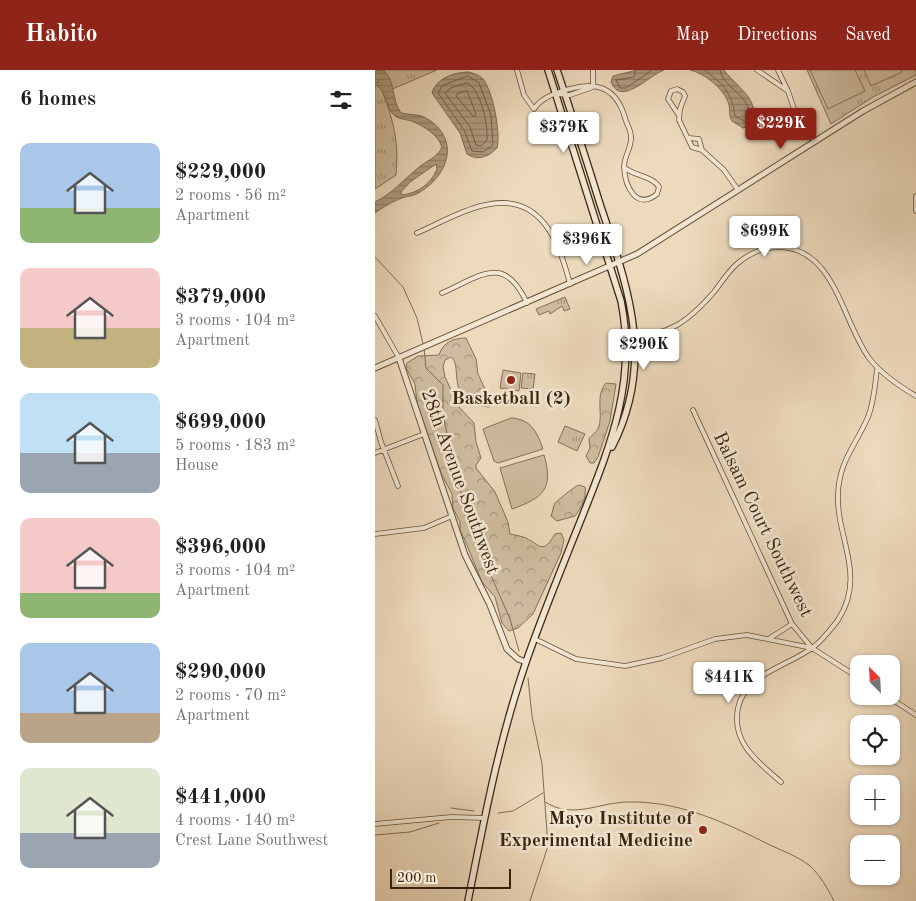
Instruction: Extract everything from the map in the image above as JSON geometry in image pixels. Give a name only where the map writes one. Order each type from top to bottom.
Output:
[{"type":"main road","points":[[468,901],[504,732],[526,662],[603,467],[621,408],[626,379],[627,337],[621,301],[548,70]]},
{"type":"main road","points":[[557,70],[630,297],[635,337],[630,396],[617,439],[603,467]]},
{"type":"street","points":[[517,70],[524,96],[534,109],[542,100],[588,85],[611,93],[622,108],[631,138],[624,167],[634,195],[637,199],[644,200],[657,194],[659,188],[655,183],[637,176],[624,167]]},
{"type":"street","points":[[593,70],[593,87]]},
{"type":"street","points":[[757,70],[787,91]]},
{"type":"street","points":[[778,70],[793,106],[814,141]]},
{"type":"street","points":[[375,368],[620,263],[644,250],[863,110],[916,82]]},
{"type":"street","points":[[679,114],[668,99],[670,93],[675,89],[681,90],[685,96],[679,114],[681,129],[689,138],[692,148],[702,150],[724,170],[738,190]]},
{"type":"street","points":[[689,138],[699,139],[702,150]]},
{"type":"street","points":[[916,196],[916,211]]},
{"type":"street","points":[[417,234],[479,207],[497,204],[517,206],[538,217],[550,230],[559,246],[570,284]]},
{"type":"street","points":[[627,337],[661,333],[681,324],[694,313],[734,266],[745,256],[771,247],[791,248],[809,254],[819,264],[835,290],[857,338],[877,369],[916,396]]},
{"type":"street","points":[[442,293],[487,274],[497,272],[507,275],[516,282],[527,303]]},
{"type":"street","points":[[375,316],[399,358]]},
{"type":"street","name":"28th Avenue Southwest","points":[[399,358],[465,554],[490,606],[507,649],[518,659],[526,662]]},
{"type":"street","points":[[781,782],[747,753],[737,725],[738,707],[742,696],[752,684],[812,648],[838,620],[849,593],[850,567],[838,505],[839,479],[850,449],[871,410],[877,369]]},
{"type":"street","name":"Balsam Court Southwest","points":[[693,410],[792,624],[812,648]]},
{"type":"street","points":[[375,420],[398,486]]},
{"type":"street","points":[[375,453],[424,434]]},
{"type":"street","points":[[375,534],[424,528],[452,516]]},
{"type":"street","points":[[769,638],[792,624]]},
{"type":"street","points":[[535,639],[576,659],[625,666],[662,658],[731,635],[769,638],[812,648],[850,672]]},
{"type":"street","points":[[900,705],[916,715]]},
{"type":"street","points":[[375,824],[451,816],[485,818]]},
{"type":"green space","points":[[375,70],[437,70],[383,93],[395,133],[397,153],[396,175],[375,189]]},
{"type":"green space","points":[[807,70],[916,70],[916,75],[873,97],[831,124]]},
{"type":"green space","points":[[810,70],[855,70],[865,91],[828,109]]},
{"type":"green space","points":[[864,70],[901,70],[902,72],[871,86]]},
{"type":"green space","points":[[565,297],[570,309],[564,311],[562,306],[550,314],[549,311],[539,315],[536,309]]},
{"type":"green space","points":[[466,338],[476,359],[478,374],[492,404],[489,407],[475,404],[465,398],[460,392],[456,368],[451,357],[445,360],[443,367],[445,377],[459,407],[474,423],[476,442],[481,458],[476,468],[495,492],[508,522],[510,534],[526,538],[541,546],[547,544],[555,534],[561,533],[564,540],[561,553],[533,614],[518,628],[509,631],[502,623],[495,597],[482,582],[460,530],[460,522],[453,508],[452,494],[441,473],[417,403],[415,384],[406,368],[407,363],[418,356],[439,355],[443,347],[449,342]]},
{"type":"green space","name":"Basketball (2)","points":[[503,370],[521,373],[519,391],[500,388]]},
{"type":"green space","points":[[523,373],[535,374],[533,389],[521,388]]},
{"type":"green space","points":[[606,383],[616,384],[610,421],[598,457],[594,463],[590,463],[586,456],[590,448],[589,439],[598,428],[601,393]]},
{"type":"green space","points":[[511,418],[528,424],[536,432],[543,449],[498,463],[494,461],[483,429]]},
{"type":"green space","points":[[565,426],[585,434],[577,451],[558,442]]},
{"type":"green space","points":[[544,455],[548,476],[543,491],[531,501],[512,509],[500,468]]},
{"type":"green space","points":[[579,485],[585,487],[585,491],[579,510],[575,516],[557,521],[551,516],[555,503]]},
{"type":"water","points":[[375,70],[384,71],[388,75],[401,113],[422,116],[435,125],[443,134],[447,144],[447,154],[439,175],[431,184],[418,193],[395,201],[375,213],[375,202],[387,195],[435,156],[442,147],[434,135],[427,129],[412,121],[395,116],[389,108],[382,91],[375,84],[375,82],[379,83],[375,77]],"holes":[[[436,164],[437,169],[423,187],[402,195],[401,192],[410,182]]]},
{"type":"water","points":[[637,70],[664,70],[628,91],[621,92],[615,89],[611,82],[613,76]]},
{"type":"water","points":[[690,70],[724,70],[751,102],[754,109],[754,117],[750,126],[743,128],[732,121],[728,102],[722,92],[707,78]]},
{"type":"water","points":[[469,72],[483,79],[487,85],[497,123],[497,148],[487,156],[479,158],[467,154],[460,133],[432,93],[437,83],[447,77]]},
{"type":"waterway","points":[[375,257],[403,287],[417,318],[423,344]]},
{"type":"waterway","points":[[424,348],[426,368],[443,385],[443,416],[465,510],[510,619],[519,651]]},
{"type":"waterway","points":[[528,678],[532,716],[542,764],[548,846],[530,901]]},
{"type":"waterway","points":[[498,813],[513,811],[543,793]]},
{"type":"waterway","points":[[545,802],[566,810],[586,809],[629,802],[648,803],[666,805],[702,815],[737,829],[806,863],[820,878],[834,901]]},
{"type":"waterway","points":[[451,808],[474,811]]},
{"type":"waterway","points":[[375,835],[410,832],[439,823]]},
{"type":"place","name":"Basketball (2)","points":[[511,380]]},
{"type":"place","name":"Mayo Institute of Experimental Medicine","points":[[703,830]]}]
